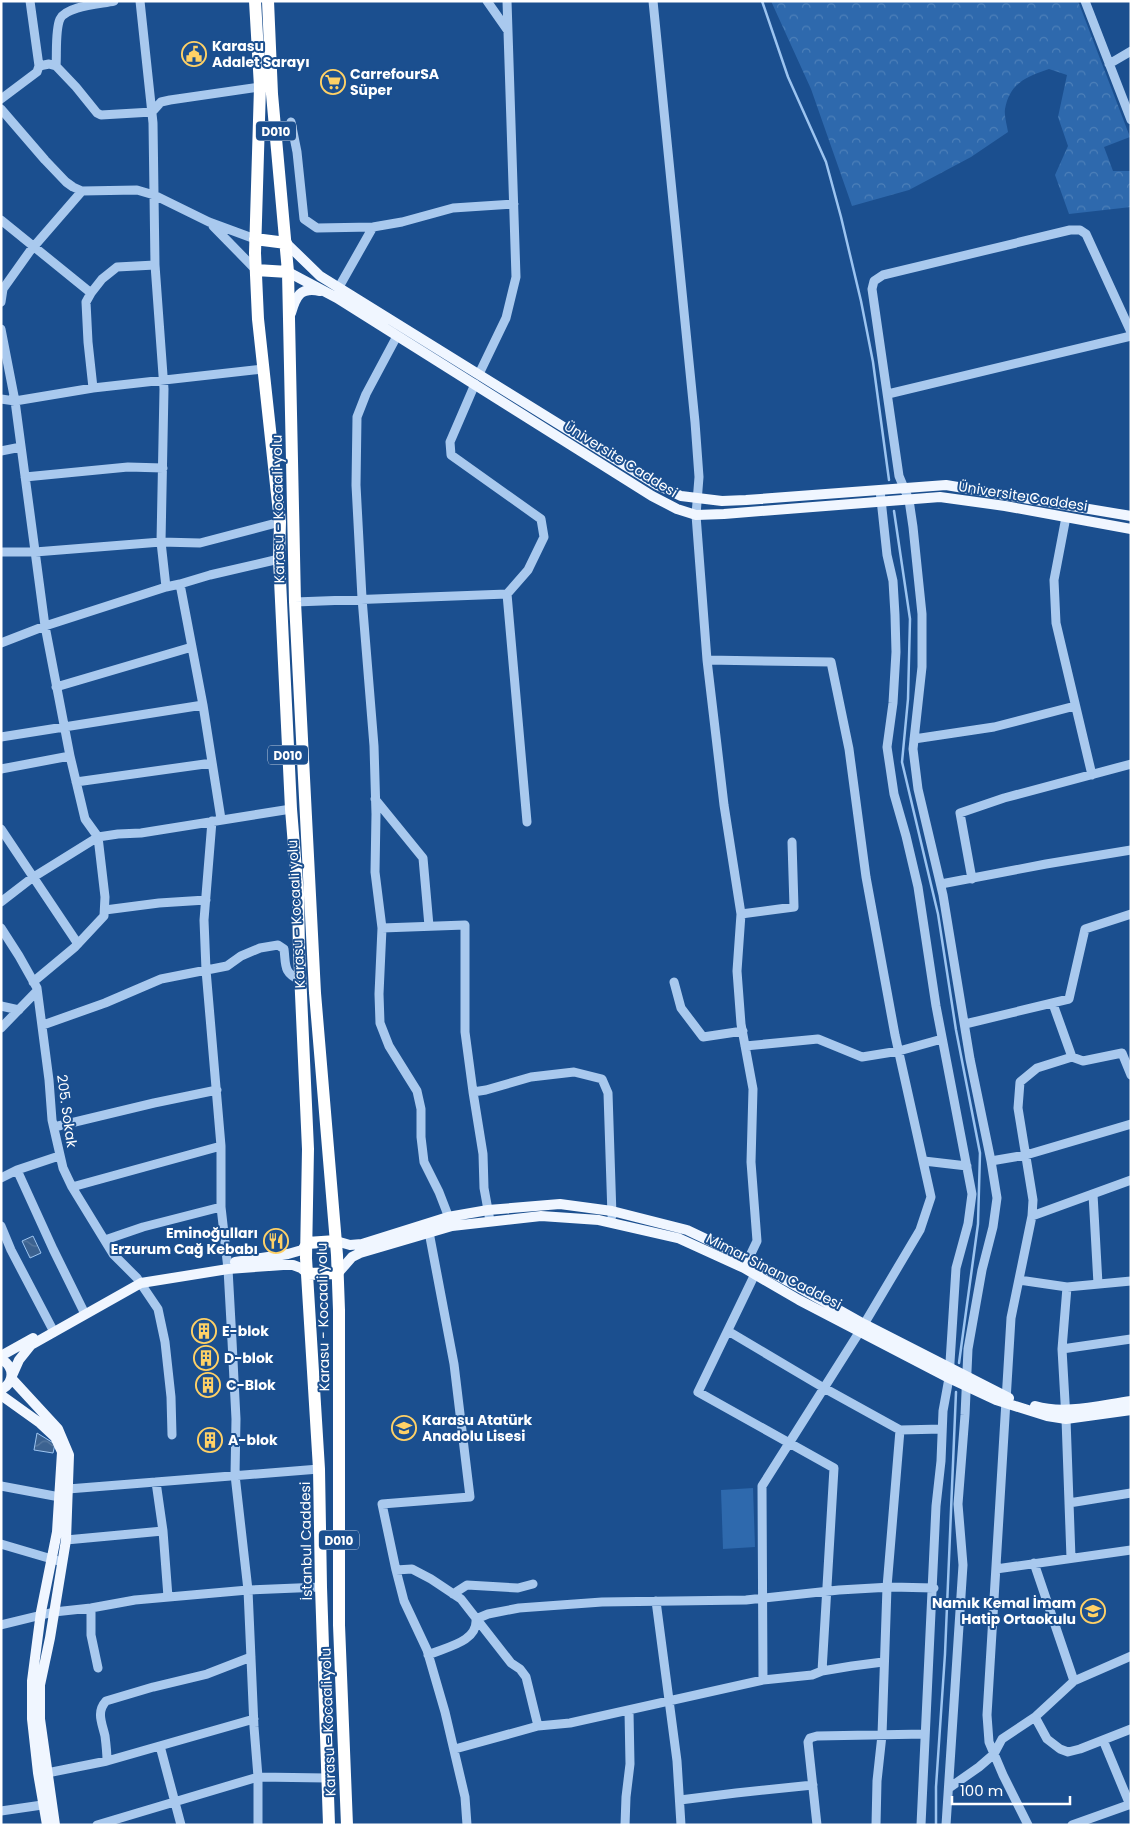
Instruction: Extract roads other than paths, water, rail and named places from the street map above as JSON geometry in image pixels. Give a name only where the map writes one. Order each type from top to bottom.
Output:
[{"type":"highway","name":"Karasu - Kocaali yolu","points":[[255,1],[260,87],[255,239],[256,270],[258,319],[280,522],[279,559],[291,809],[298,895],[308,1149],[306,1258]]},
{"type":"highway","name":"Karasu - Kocaali yolu","points":[[268,1],[272,94],[288,272],[295,602],[315,993],[338,1273],[339,1625],[347,1825]]},
{"type":"highway","points":[[255,239],[286,243]]},
{"type":"highway","points":[[256,270],[288,272]]},
{"type":"highway","points":[[307,1243],[336,1242]]},
{"type":"highway","name":"İstanbul Caddesi","points":[[306,1258],[319,1469],[329,1825]]},
{"type":"highway","points":[[308,1274],[338,1273]]},
{"type":"main road","points":[[286,243],[320,276],[657,485],[681,496],[746,500],[946,485],[1131,516]]},
{"type":"main road","name":"Üniversite Caddesi","points":[[288,272],[329,293],[652,496],[677,509],[696,515],[882,503],[940,497],[1131,529]]},
{"type":"main road","points":[[289,319],[298,296],[302,292],[310,289],[329,293]]},
{"type":"main road","name":"Mimar Sinan Caddesi","points":[[336,1242],[350,1245],[362,1244],[488,1210],[560,1204],[612,1211],[687,1230],[862,1328],[967,1382],[1005,1400],[1046,1416],[1131,1410]]},
{"type":"main road","name":"Mimar Sinan Caddesi","points":[[338,1273],[352,1257],[360,1253],[429,1232],[450,1221],[490,1221],[541,1216],[599,1220],[678,1238],[746,1264],[755,1274],[799,1300],[862,1328]]},
{"type":"main road","points":[[47,1825],[47,1773],[40,1719],[40,1685],[54,1612],[57,1532],[65,1495],[69,1455],[58,1429],[11,1378],[8,1363],[1,1358],[53,1330],[124,1284],[288,1254],[302,1250],[307,1243]]},
{"type":"main road","points":[[228,1266],[293,1265],[301,1268],[308,1274]]},
{"type":"main road","points":[[1,1390],[9,1383],[19,1360],[30,1346],[53,1330]]},
{"type":"main road","points":[[1,1395],[40,1423],[55,1437],[62,1452],[66,1540],[57,1561],[41,1615],[32,1680],[32,1719],[48,1805],[55,1825]]},
{"type":"main road","name":"Mimar Sinan Caddesi","points":[[1066,1414],[1131,1401]]},
{"type":"street","points":[[1,99],[37,72],[40,66],[30,1]]},
{"type":"street","points":[[56,66],[60,19],[67,12],[114,1]]},
{"type":"street","points":[[140,1],[152,112],[155,265],[164,380],[162,542],[166,587]]},
{"type":"street","points":[[487,1],[508,31]]},
{"type":"street","points":[[479,374],[506,318],[516,277],[507,1]]},
{"type":"street","points":[[653,1],[695,422],[699,477],[696,515],[707,660],[724,806],[741,914],[737,971],[745,1046],[753,1089],[751,1162],[757,1242],[746,1264]]},
{"type":"street","points":[[1085,1],[1131,120]]},
{"type":"street","points":[[1109,64],[1131,51]]},
{"type":"street","points":[[40,66],[49,64],[56,66],[97,113],[105,116],[152,112],[161,102],[260,87]]},
{"type":"street","points":[[1,109],[66,182],[82,191],[136,190],[154,195],[209,222],[255,239]]},
{"type":"street","points":[[291,122],[297,152],[304,219],[317,228],[373,227],[402,222],[453,208],[514,204]]},
{"type":"street","points":[[1,302],[3,289],[34,246],[82,191]]},
{"type":"street","points":[[1,220],[90,293]]},
{"type":"street","points":[[209,222],[256,270]]},
{"type":"street","points":[[339,287],[373,227]]},
{"type":"street","points":[[946,1825],[963,1565],[958,1504],[968,1349],[982,1270],[993,1227],[997,1198],[941,884],[918,790],[913,748],[922,667],[922,614],[914,526],[905,488],[899,476],[872,289],[874,281],[883,275],[1070,230],[1080,230],[1086,234],[1131,332]]},
{"type":"street","points":[[93,388],[86,302],[90,293],[102,279],[117,268],[155,265]]},
{"type":"street","points":[[2,335],[15,400],[45,626],[56,687],[85,819],[98,837],[105,897],[104,916],[78,944],[33,982]]},
{"type":"street","points":[[397,336],[366,394],[357,417],[356,485],[362,598],[373,737],[375,872],[382,928],[379,994],[380,1023],[389,1046],[417,1092],[421,1109],[421,1137],[424,1162],[439,1192],[450,1221]]},
{"type":"street","points":[[888,394],[1131,336]]},
{"type":"street","points":[[1,399],[15,400],[93,388],[263,369]]},
{"type":"street","points":[[475,384],[450,442],[451,455],[541,519],[544,537],[528,570],[507,594],[527,822]]},
{"type":"street","points":[[1,451],[21,447]]},
{"type":"street","points":[[26,477],[128,468],[163,468]]},
{"type":"street","points":[[880,490],[886,555],[892,580],[895,615],[893,703],[887,747],[894,794],[918,887],[942,1039],[972,1194],[968,1224],[956,1268],[949,1373],[943,1411],[936,1506],[934,1588],[921,1825]]},
{"type":"street","points":[[1066,517],[1054,580],[1056,623],[1092,775]]},
{"type":"street","points":[[1,552],[35,552],[162,542],[200,543],[280,522]]},
{"type":"street","points":[[1,643],[45,626],[166,587],[279,559]]},
{"type":"street","points":[[180,584],[212,763],[216,820],[204,920],[206,970],[221,1146],[221,1207],[228,1266],[236,1419],[234,1475],[248,1590],[258,1777],[258,1825]]},
{"type":"street","points":[[295,602],[507,594]]},
{"type":"street","points":[[56,687],[192,646]]},
{"type":"street","points":[[707,660],[831,662],[849,749],[866,877],[899,1051],[931,1197],[920,1230],[862,1328],[762,1486],[763,1680]]},
{"type":"street","points":[[1,737],[203,705]]},
{"type":"street","points":[[914,739],[994,727],[1075,706]]},
{"type":"street","points":[[1,769],[70,756]]},
{"type":"street","points":[[76,782],[212,763]]},
{"type":"street","points":[[972,878],[960,813],[1004,798],[1131,764]]},
{"type":"street","points":[[375,800],[423,858],[429,926]]},
{"type":"street","points":[[1,902],[32,878],[98,837],[141,833],[291,809]]},
{"type":"street","points":[[1,829],[32,878],[78,944]]},
{"type":"street","points":[[741,914],[794,907],[792,842]]},
{"type":"street","points":[[941,884],[1131,850]]},
{"type":"street","points":[[105,910],[159,903],[206,900]]},
{"type":"street","points":[[965,1024],[1069,999],[1085,929],[1131,914]]},
{"type":"street","points":[[382,928],[465,925],[465,1032],[483,1154],[484,1188],[490,1221]]},
{"type":"street","name":"205. Sokak","points":[[1,928],[19,956],[37,991],[43,1025],[52,1120],[59,1156],[72,1187],[113,1254],[139,1281],[158,1308],[165,1342],[171,1397],[172,1435]]},
{"type":"street","points":[[43,1025],[105,1003],[161,979],[227,966],[241,956],[260,948],[278,944],[284,949],[286,970],[291,976],[300,980]]},
{"type":"street","points":[[674,982],[681,1008],[703,1037],[743,1031]]},
{"type":"street","points":[[1,1028],[37,991]]},
{"type":"street","points":[[1053,1004],[1072,1057]]},
{"type":"street","points":[[1,1006],[19,1010]]},
{"type":"street","points":[[745,1046],[818,1039],[862,1057],[899,1051],[942,1039]]},
{"type":"street","points":[[1028,1825],[989,1742],[987,1716],[1011,1318],[1032,1216],[1033,1200],[1018,1108],[1020,1082],[1037,1068],[1072,1057],[1083,1062],[1127,1051],[1131,1075]]},
{"type":"street","points":[[473,1092],[531,1077],[574,1072],[602,1079],[608,1094],[612,1223]]},
{"type":"street","points":[[54,1127],[217,1090]]},
{"type":"street","points":[[991,1161],[1026,1155],[1131,1124]]},
{"type":"street","points":[[72,1187],[221,1146]]},
{"type":"street","points":[[1,1178],[17,1170],[59,1156]]},
{"type":"street","points":[[924,1161],[967,1166]]},
{"type":"street","points":[[17,1170],[84,1311]]},
{"type":"street","points":[[1032,1216],[1131,1180]]},
{"type":"street","points":[[1093,1194],[1098,1284]]},
{"type":"street","points":[[105,1240],[143,1227],[221,1207]]},
{"type":"street","points":[[1,1226],[11,1250],[53,1330]]},
{"type":"street","points":[[429,1232],[454,1364],[470,1497],[382,1504],[404,1601],[428,1655],[455,1749],[465,1797],[467,1825]]},
{"type":"street","points":[[755,1274],[698,1392],[834,1468],[822,1671]]},
{"type":"street","points":[[1019,1280],[1067,1287],[1131,1280]]},
{"type":"street","points":[[1067,1287],[1062,1349],[1071,1558]]},
{"type":"street","points":[[728,1331],[824,1388],[900,1430],[942,1429]]},
{"type":"street","points":[[1062,1349],[1131,1339]]},
{"type":"street","points":[[876,1825],[877,1781],[882,1735],[887,1587],[900,1430]]},
{"type":"street","points":[[1,1486],[65,1495],[156,1482],[319,1469]]},
{"type":"street","points":[[156,1482],[168,1596]]},
{"type":"street","points":[[1069,1503],[1131,1493]]},
{"type":"street","points":[[66,1540],[162,1531]]},
{"type":"street","points":[[1,1544],[57,1561]]},
{"type":"street","points":[[996,1569],[1131,1550]]},
{"type":"street","points":[[1034,1564],[1074,1681]]},
{"type":"street","points":[[396,1570],[412,1569],[431,1579],[460,1599],[511,1664],[526,1677],[538,1726]]},
{"type":"street","points":[[453,1594],[467,1585],[518,1588],[533,1584]]},
{"type":"street","points":[[1,1625],[54,1612],[168,1596],[321,1587]]},
{"type":"street","points":[[476,1618],[519,1608],[602,1602],[746,1600],[826,1591],[887,1587],[934,1588]]},
{"type":"street","points":[[656,1601],[677,1761],[681,1825]]},
{"type":"street","points":[[91,1608],[91,1635],[98,1668]]},
{"type":"street","points":[[428,1655],[469,1637],[474,1632],[476,1618]]},
{"type":"street","points":[[949,1788],[980,1767],[994,1754],[1002,1739],[1035,1717],[1074,1681],[1131,1656]]},
{"type":"street","points":[[107,1760],[105,1736],[99,1719],[102,1706],[106,1701],[153,1686],[207,1674],[251,1657]]},
{"type":"street","points":[[455,1749],[538,1726],[570,1723],[763,1680],[812,1675],[822,1671],[883,1662]]},
{"type":"street","points":[[625,1825],[630,1764],[629,1710]]},
{"type":"street","points":[[1035,1717],[1047,1739],[1060,1749],[1068,1752],[1131,1729]]},
{"type":"street","points":[[47,1773],[107,1760],[254,1719]]},
{"type":"street","points":[[817,1825],[808,1742],[810,1738],[818,1736],[925,1734]]},
{"type":"street","points":[[1072,1825],[1099,1820],[1130,1804],[1103,1740]]},
{"type":"street","points":[[160,1746],[181,1825]]},
{"type":"street","points":[[97,1825],[258,1777],[327,1778]]},
{"type":"street","points":[[680,1800],[736,1792],[813,1785]]},
{"type":"street","points":[[1,1811],[48,1805]]},
{"type":"water","points":[[33,1236],[41,1253],[30,1258],[22,1241]]},
{"type":"water","points":[[37,1433],[55,1444],[53,1453],[34,1450]]},
{"type":"waterway","points":[[762,1],[788,77],[826,162],[841,217],[873,362],[889,480]]},
{"type":"waterway","points":[[894,511],[910,619],[908,699],[902,762],[938,914],[956,1030],[980,1153],[978,1224],[959,1363]]},
{"type":"waterway","points":[[936,1825],[936,1787],[945,1654],[956,1392]]},
{"type":"place","name":"Karasu Adalet Sarayı","points":[[194,54]]},
{"type":"place","name":"CarrefourSA Süper","points":[[333,82]]},
{"type":"place","name":"Eminoğulları Erzurum Cağ Kebabı","points":[[276,1241]]},
{"type":"place","name":"E-blok","points":[[204,1331]]},
{"type":"place","name":"D-blok","points":[[206,1358]]},
{"type":"place","name":"C-Blok","points":[[208,1385]]},
{"type":"place","name":"Karasu Atatürk Anadolu Lisesi","points":[[404,1428]]},
{"type":"place","name":"A-blok","points":[[210,1440]]},
{"type":"place","name":"Namık Kemal İmam Hatip Ortaokulu","points":[[1093,1611]]}]
